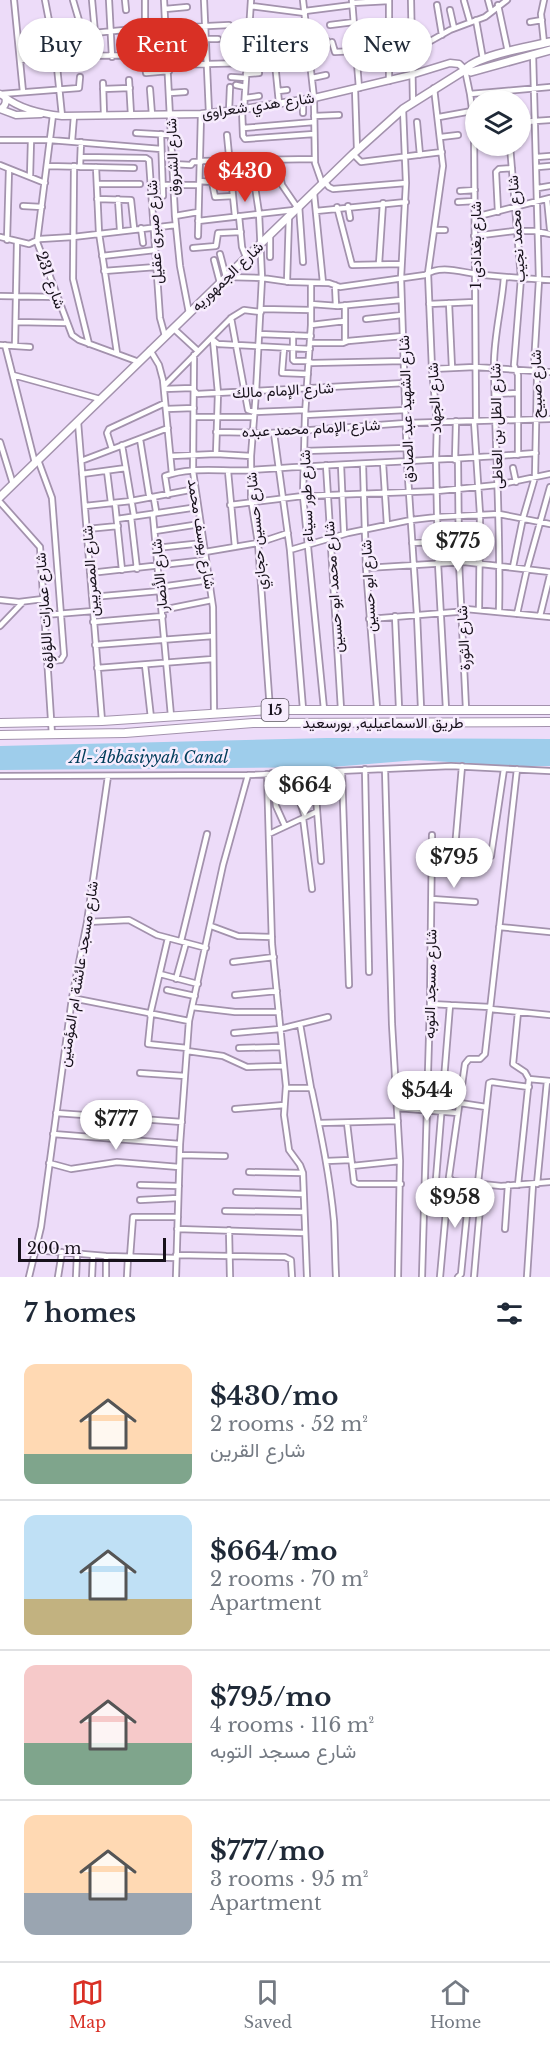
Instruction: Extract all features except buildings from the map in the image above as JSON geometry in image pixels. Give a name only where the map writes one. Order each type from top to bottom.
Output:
[{"type":"highway","points":[[372,723],[376,715],[375,708]]},
{"type":"highway","points":[[392,723],[388,714],[395,708]]},
{"type":"highway","name":"طريق الاسماعيليه, بورسعيد","points":[[0,723],[102,721],[303,709],[550,710]]},
{"type":"highway","name":"طريق الاسماعيليه, بورسعيد","points":[[0,735],[125,734],[253,723],[550,722]]},
{"type":"main road","name":"شارع الجمهوريه","points":[[0,497],[323,182],[403,109],[465,70],[470,64],[547,43]]},
{"type":"main road","name":"شارع الجمهوريه","points":[[465,70],[471,72],[550,50]]},
{"type":"street","points":[[14,0],[18,40]]},
{"type":"street","points":[[45,0],[48,18]]},
{"type":"street","points":[[73,0],[77,18]]},
{"type":"street","points":[[92,0],[94,18]]},
{"type":"street","points":[[109,0],[112,57]]},
{"type":"street","points":[[125,0],[126,10]]},
{"type":"street","points":[[145,0],[145,18]]},
{"type":"street","name":"شارع الشروق","points":[[164,0],[165,18]]},
{"type":"street","points":[[204,0],[205,18]]},
{"type":"street","points":[[303,0],[305,18]]},
{"type":"street","points":[[250,18],[251,3],[305,12],[352,3],[389,0],[389,18]]},
{"type":"street","points":[[411,0],[411,18]]},
{"type":"street","points":[[488,0],[491,11]]},
{"type":"street","points":[[432,40],[454,28],[484,17],[507,0]]},
{"type":"street","points":[[544,0],[542,20],[547,43]]},
{"type":"street","points":[[464,1],[470,22]]},
{"type":"street","points":[[352,3],[354,18]]},
{"type":"street","points":[[436,5],[442,34]]},
{"type":"street","points":[[498,6],[508,52]]},
{"type":"street","points":[[165,9],[187,7]]},
{"type":"street","points":[[450,10],[454,28]]},
{"type":"street","points":[[476,20],[483,59]]},
{"type":"street","points":[[530,22],[542,20]]},
{"type":"street","points":[[330,25],[342,24]]},
{"type":"street","points":[[104,32],[116,31]]},
{"type":"street","points":[[208,39],[218,39]]},
{"type":"street","points":[[330,42],[335,52],[342,52]]},
{"type":"street","name":"شارع صبيح","points":[[513,567],[523,518],[536,477],[534,365],[539,280],[536,88],[533,54]]},
{"type":"street","points":[[104,57],[116,57]]},
{"type":"street","points":[[209,113],[208,63],[220,63]]},
{"type":"street","name":"شارع هدي شعراوى","points":[[2,95],[16,104],[62,116],[201,114],[314,98],[454,63],[465,70]]},
{"type":"street","name":"شارع بغدادى 1","points":[[465,70],[469,90]]},
{"type":"street","points":[[21,72],[23,92]]},
{"type":"street","points":[[57,72],[62,116]]},
{"type":"street","name":"شارع الشروق","points":[[169,72],[175,216],[189,313]]},
{"type":"street","points":[[246,72],[243,109],[243,136],[246,139],[314,134]]},
{"type":"street","points":[[276,72],[279,103]]},
{"type":"street","points":[[311,72],[314,98],[314,159],[323,182],[333,189],[406,183]]},
{"type":"street","points":[[357,72],[355,152],[361,162],[442,152]]},
{"type":"street","points":[[389,72],[389,81]]},
{"type":"street","points":[[231,76],[259,73]]},
{"type":"street","points":[[312,78],[326,75]]},
{"type":"street","points":[[411,75],[413,102]]},
{"type":"street","points":[[0,109],[5,104],[2,95],[59,88],[80,88],[80,77]]},
{"type":"street","points":[[129,80],[131,115]]},
{"type":"street","points":[[104,115],[103,86],[130,88]]},
{"type":"street","points":[[229,111],[233,86],[245,87]]},
{"type":"street","points":[[514,90],[550,87]]},
{"type":"street","name":"شارع الجهاد","points":[[434,88],[441,137],[442,181],[428,273],[437,422],[438,563],[446,709]]},
{"type":"street","points":[[150,89],[152,115]]},
{"type":"street","points":[[278,91],[287,90]]},
{"type":"street","points":[[170,93],[185,92]]},
{"type":"street","points":[[245,98],[259,96]]},
{"type":"street","points":[[303,100],[303,113]]},
{"type":"street","name":"شارع هدي شعراوى","points":[[0,109],[16,115],[45,113]]},
{"type":"street","name":"شارع الشهيد عبد الصادق","points":[[403,109],[406,202],[400,278],[407,462],[421,708]]},
{"type":"street","points":[[439,117],[465,110]]},
{"type":"street","points":[[198,236],[201,114]]},
{"type":"street","name":"شارع 231","points":[[53,115],[37,240],[74,338],[139,362]]},
{"type":"street","points":[[72,141],[74,116]]},
{"type":"street","points":[[243,128],[339,116]]},
{"type":"street","points":[[531,121],[550,120]]},
{"type":"street","points":[[417,122],[420,155]]},
{"type":"street","points":[[136,133],[172,135]]},
{"type":"street","points":[[160,134],[163,196]]},
{"type":"street","points":[[227,135],[233,196],[242,247],[246,257]]},
{"type":"street","points":[[441,137],[458,135]]},
{"type":"street","points":[[0,140],[72,141],[161,149]]},
{"type":"street","points":[[30,177],[31,140]]},
{"type":"street","points":[[81,142],[81,157],[77,167],[73,237],[74,285],[89,344]]},
{"type":"street","points":[[125,159],[126,146]]},
{"type":"street","name":"شارع بغدادى 1","points":[[475,156],[475,421],[481,563],[479,609]]},
{"type":"street","name":"شارع محمد نجيب","points":[[511,156],[521,278],[514,365],[518,375],[518,454]]},
{"type":"street","points":[[537,157],[550,156]]},
{"type":"street","name":"شارع صبرى عقيل","points":[[81,157],[146,158],[149,160],[160,318],[165,336]]},
{"type":"street","points":[[172,164],[314,159]]},
{"type":"street","name":"شارع حسين حجازي","points":[[251,160],[259,213],[262,278],[252,433],[252,503],[258,543],[270,710]]},
{"type":"street","points":[[276,160],[280,181],[295,210],[303,262]]},
{"type":"street","points":[[0,165],[45,183]]},
{"type":"street","points":[[47,166],[134,168]]},
{"type":"street","points":[[538,167],[550,166]]},
{"type":"street","points":[[96,167],[99,233],[117,353]]},
{"type":"street","points":[[498,212],[496,171],[512,168]]},
{"type":"street","points":[[7,240],[9,169]]},
{"type":"street","points":[[163,185],[212,182],[215,198],[233,196]]},
{"type":"street","points":[[97,184],[140,184]]},
{"type":"street","points":[[538,188],[550,186]]},
{"type":"street","points":[[460,191],[474,190]]},
{"type":"street","points":[[314,192],[323,283]]},
{"type":"street","points":[[97,199],[139,201]]},
{"type":"street","points":[[118,199],[120,230]]},
{"type":"street","points":[[475,217],[549,199],[550,229]]},
{"type":"street","points":[[458,202],[475,201]]},
{"type":"street","points":[[132,202],[134,228]]},
{"type":"street","points":[[316,211],[406,202]]},
{"type":"street","points":[[379,264],[383,203]]},
{"type":"street","points":[[23,206],[42,207]]},
{"type":"street","points":[[348,206],[350,218]]},
{"type":"street","points":[[338,207],[351,264],[401,264]]},
{"type":"street","points":[[198,221],[295,210]]},
{"type":"street","points":[[286,282],[295,210]]},
{"type":"street","points":[[175,216],[198,212]]},
{"type":"street","points":[[0,237],[32,243],[37,240],[176,225]]},
{"type":"street","points":[[141,228],[143,243]]},
{"type":"street","points":[[434,230],[445,230]]},
{"type":"street","points":[[193,248],[217,245],[218,233],[241,232]]},
{"type":"street","points":[[474,236],[518,232],[550,234]]},
{"type":"street","points":[[270,234],[270,257]]},
{"type":"street","points":[[15,346],[17,242]]},
{"type":"street","points":[[102,256],[155,250]]},
{"type":"street","points":[[220,254],[226,277],[323,283],[340,287],[425,275],[430,271],[448,270],[550,280]]},
{"type":"street","points":[[214,260],[220,283]]},
{"type":"street","points":[[104,271],[156,267]]},
{"type":"street","name":"شارع الظل بن العاطى","points":[[499,612],[495,368],[504,277]]},
{"type":"street","name":"شارع طور سيناء","points":[[311,283],[312,325],[305,412],[303,496],[306,546],[324,709]]},
{"type":"street","points":[[335,285],[336,306]]},
{"type":"street","points":[[0,296],[57,297]]},
{"type":"street","points":[[164,387],[231,318],[244,310],[261,311],[401,300]]},
{"type":"street","points":[[429,303],[475,302]]},
{"type":"street","points":[[449,303],[452,368]]},
{"type":"street","points":[[345,305],[345,342]]},
{"type":"street","points":[[366,319],[402,315]]},
{"type":"street","points":[[231,318],[248,410],[254,415]]},
{"type":"street","points":[[312,325],[345,321]]},
{"type":"street","points":[[16,322],[67,322]]},
{"type":"street","points":[[173,328],[196,353]]},
{"type":"street","points":[[260,334],[311,336]]},
{"type":"street","points":[[293,335],[294,361],[404,360]]},
{"type":"street","points":[[310,343],[403,336]]},
{"type":"street","points":[[212,339],[218,344],[310,349]]},
{"type":"street","points":[[212,339],[218,393],[216,454]]},
{"type":"street","points":[[30,347],[3,345],[37,461],[52,498],[63,658],[47,662]]},
{"type":"street","points":[[284,348],[282,372],[308,374]]},
{"type":"street","points":[[150,350],[159,365],[164,387],[172,474]]},
{"type":"street","name":"شارع يوسف محمد","points":[[196,353],[192,455],[212,600],[214,713]]},
{"type":"street","points":[[432,369],[475,367],[550,372]]},
{"type":"street","points":[[13,375],[100,399]]},
{"type":"street","name":"شارع الإمام مالك","points":[[164,387],[192,388],[197,394],[405,383]]},
{"type":"street","points":[[495,394],[518,393]]},
{"type":"street","points":[[112,449],[108,430],[165,403]]},
{"type":"street","points":[[166,409],[194,408]]},
{"type":"street","points":[[194,417],[406,410]]},
{"type":"street","name":"شارع الإمام محمد عبده","points":[[216,432],[274,433],[406,423],[550,419]]},
{"type":"street","name":"شارع المصريين","points":[[78,421],[102,721]]},
{"type":"street","name":"شارع الثورة","points":[[456,422],[459,562],[466,709]]},
{"type":"street","points":[[81,461],[168,429]]},
{"type":"street","points":[[274,433],[290,550],[303,709]]},
{"type":"street","name":"شارع الأنصار","points":[[140,439],[149,495],[154,499],[156,511],[156,548],[171,716]]},
{"type":"street","points":[[0,442],[13,484]]},
{"type":"street","points":[[122,446],[133,516],[137,569]]},
{"type":"street","points":[[304,451],[407,448]]},
{"type":"street","points":[[168,495],[165,477],[193,471],[457,460],[536,453]]},
{"type":"street","points":[[171,456],[216,454],[251,456]]},
{"type":"street","points":[[383,463],[387,525]]},
{"type":"street","name":"شارع ابو حسين","points":[[363,464],[366,568],[375,708]]},
{"type":"street","name":"شارع محمد ابو حسين","points":[[326,465],[340,709]]},
{"type":"street","points":[[341,465],[344,534]]},
{"type":"street","points":[[82,474],[126,468]]},
{"type":"street","points":[[513,468],[516,482]]},
{"type":"street","points":[[107,471],[117,519],[122,570]]},
{"type":"street","points":[[228,471],[235,547]]},
{"type":"street","points":[[230,505],[303,496],[459,489],[516,482],[550,474]]},
{"type":"street","points":[[518,614],[527,569],[550,487]]},
{"type":"street","points":[[85,506],[131,501],[195,489]]},
{"type":"street","name":"شارع عمارات اللؤلؤه","points":[[0,502],[39,544],[52,735]]},
{"type":"street","points":[[117,519],[198,507]]},
{"type":"street","points":[[290,550],[344,534],[437,517],[499,514],[550,524]]},
{"type":"street","points":[[155,531],[200,524]]},
{"type":"street","points":[[87,529],[118,526]]},
{"type":"street","points":[[205,552],[258,543],[288,533]]},
{"type":"street","points":[[412,543],[459,541]]},
{"type":"street","points":[[156,548],[203,543]]},
{"type":"street","points":[[90,573],[206,560]]},
{"type":"street","points":[[366,568],[459,562],[500,565],[550,574],[540,616]]},
{"type":"street","points":[[92,597],[210,580]]},
{"type":"street","points":[[0,600],[24,602],[43,599]]},
{"type":"street","points":[[93,622],[162,613],[212,600]]},
{"type":"street","points":[[0,626],[24,602]]},
{"type":"street","points":[[369,619],[479,609],[550,617]]},
{"type":"street","points":[[44,615],[93,611]]},
{"type":"street","points":[[395,708],[396,616]]},
{"type":"street","points":[[95,645],[213,636]]},
{"type":"street","points":[[97,668],[213,659]]},
{"type":"street","points":[[145,665],[151,718]]},
{"type":"street","points":[[455,848],[462,766]]},
{"type":"street","points":[[0,776],[248,775],[462,766],[550,771]]},
{"type":"street","points":[[385,769],[392,1013],[400,1161],[398,1277]]},
{"type":"street","points":[[491,856],[504,769]]},
{"type":"street","points":[[440,1277],[446,1202],[466,1061],[483,1058],[485,1054],[517,769]]},
{"type":"street","points":[[365,770],[369,972]]},
{"type":"street","points":[[314,771],[321,861]]},
{"type":"street","points":[[342,771],[348,985]]},
{"type":"street","points":[[294,772],[304,817],[312,889]]},
{"type":"street","points":[[269,773],[276,806],[285,826]]},
{"type":"street","points":[[269,773],[272,937],[286,1088],[284,1105],[289,1149],[303,1173],[307,1277]]},
{"type":"street","points":[[176,1277],[180,1144],[189,1021],[225,857],[248,775]]},
{"type":"street","name":"شارع مسجد عائشة ام المؤمنين","points":[[29,1277],[41,1227],[72,998],[87,922],[108,776]]},
{"type":"street","points":[[269,834],[316,812]]},
{"type":"street","points":[[176,979],[207,834]]},
{"type":"street","name":"شارع مسجد التوبه","points":[[422,1277],[430,1004],[432,835]]},
{"type":"street","points":[[432,899],[475,902]]},
{"type":"street","points":[[87,922],[129,921],[154,934],[206,948]]},
{"type":"street","points":[[211,926],[238,936],[272,937]]},
{"type":"street","points":[[500,927],[550,932]]},
{"type":"street","points":[[168,938],[147,1043],[223,1056],[247,1067],[284,1066]]},
{"type":"street","points":[[233,962],[273,957]]},
{"type":"street","points":[[160,974],[198,984]]},
{"type":"street","points":[[167,990],[195,996]]},
{"type":"street","points":[[235,994],[277,992]]},
{"type":"street","points":[[72,998],[189,1021]]},
{"type":"street","points":[[430,1004],[550,1015]]},
{"type":"street","points":[[436,1179],[450,1005]]},
{"type":"street","points":[[192,1007],[235,1012],[279,1012]]},
{"type":"street","points":[[518,1012],[513,1064],[525,1072],[529,1079],[518,1185]]},
{"type":"street","points":[[234,1033],[280,1029],[328,1017]]},
{"type":"street","points":[[300,1024],[326,1161],[333,1221],[336,1277]]},
{"type":"street","points":[[239,1048],[282,1047]]},
{"type":"street","points":[[140,1073],[185,1076]]},
{"type":"street","points":[[527,1277],[535,1184],[548,1081],[529,1079]]},
{"type":"street","points":[[474,1277],[488,1084],[490,1082],[529,1087]]},
{"type":"street","points":[[286,1088],[311,1088]]},
{"type":"street","points":[[460,1103],[486,1107]]},
{"type":"street","points":[[235,1109],[284,1105]]},
{"type":"street","points":[[397,1108],[458,1113]]},
{"type":"street","points":[[56,1113],[182,1122]]},
{"type":"street","points":[[319,1124],[398,1121]]},
{"type":"street","points":[[347,1123],[355,1184],[400,1184]]},
{"type":"street","points":[[53,1134],[180,1144]]},
{"type":"street","points":[[180,1155],[225,1155]]},
{"type":"street","points":[[326,1161],[351,1163],[400,1161]]},
{"type":"street","points":[[49,1163],[71,1169],[117,1162],[179,1167]]},
{"type":"street","points":[[249,1172],[303,1173]]},
{"type":"street","points":[[449,1178],[452,1181],[480,1184],[518,1185],[550,1182]]},
{"type":"street","points":[[458,1277],[461,1274],[470,1183]]},
{"type":"street","points":[[140,1185],[179,1186]]},
{"type":"street","points":[[505,1229],[508,1185]]},
{"type":"street","points":[[236,1192],[303,1194]]},
{"type":"street","points":[[140,1200],[178,1198]]},
{"type":"street","points":[[446,1202],[468,1204]]},
{"type":"street","points":[[225,1211],[304,1212]]},
{"type":"street","points":[[127,1277],[133,1217],[178,1217]]},
{"type":"street","points":[[177,1229],[304,1233]]},
{"type":"street","points":[[229,1230],[230,1277]]},
{"type":"street","points":[[35,1250],[129,1257],[229,1255],[288,1257],[291,1260],[292,1277]]},
{"type":"street","points":[[58,1277],[62,1252]]},
{"type":"street","points":[[76,1277],[77,1254]]},
{"type":"street","points":[[92,1277],[93,1255]]},
{"type":"street","points":[[106,1256],[106,1277]]},
{"type":"water","name":"Al-ʿAbbāsiyyah Canal","points":[[327,738],[550,739],[550,766],[417,760],[332,767],[0,770],[0,746]]}]
